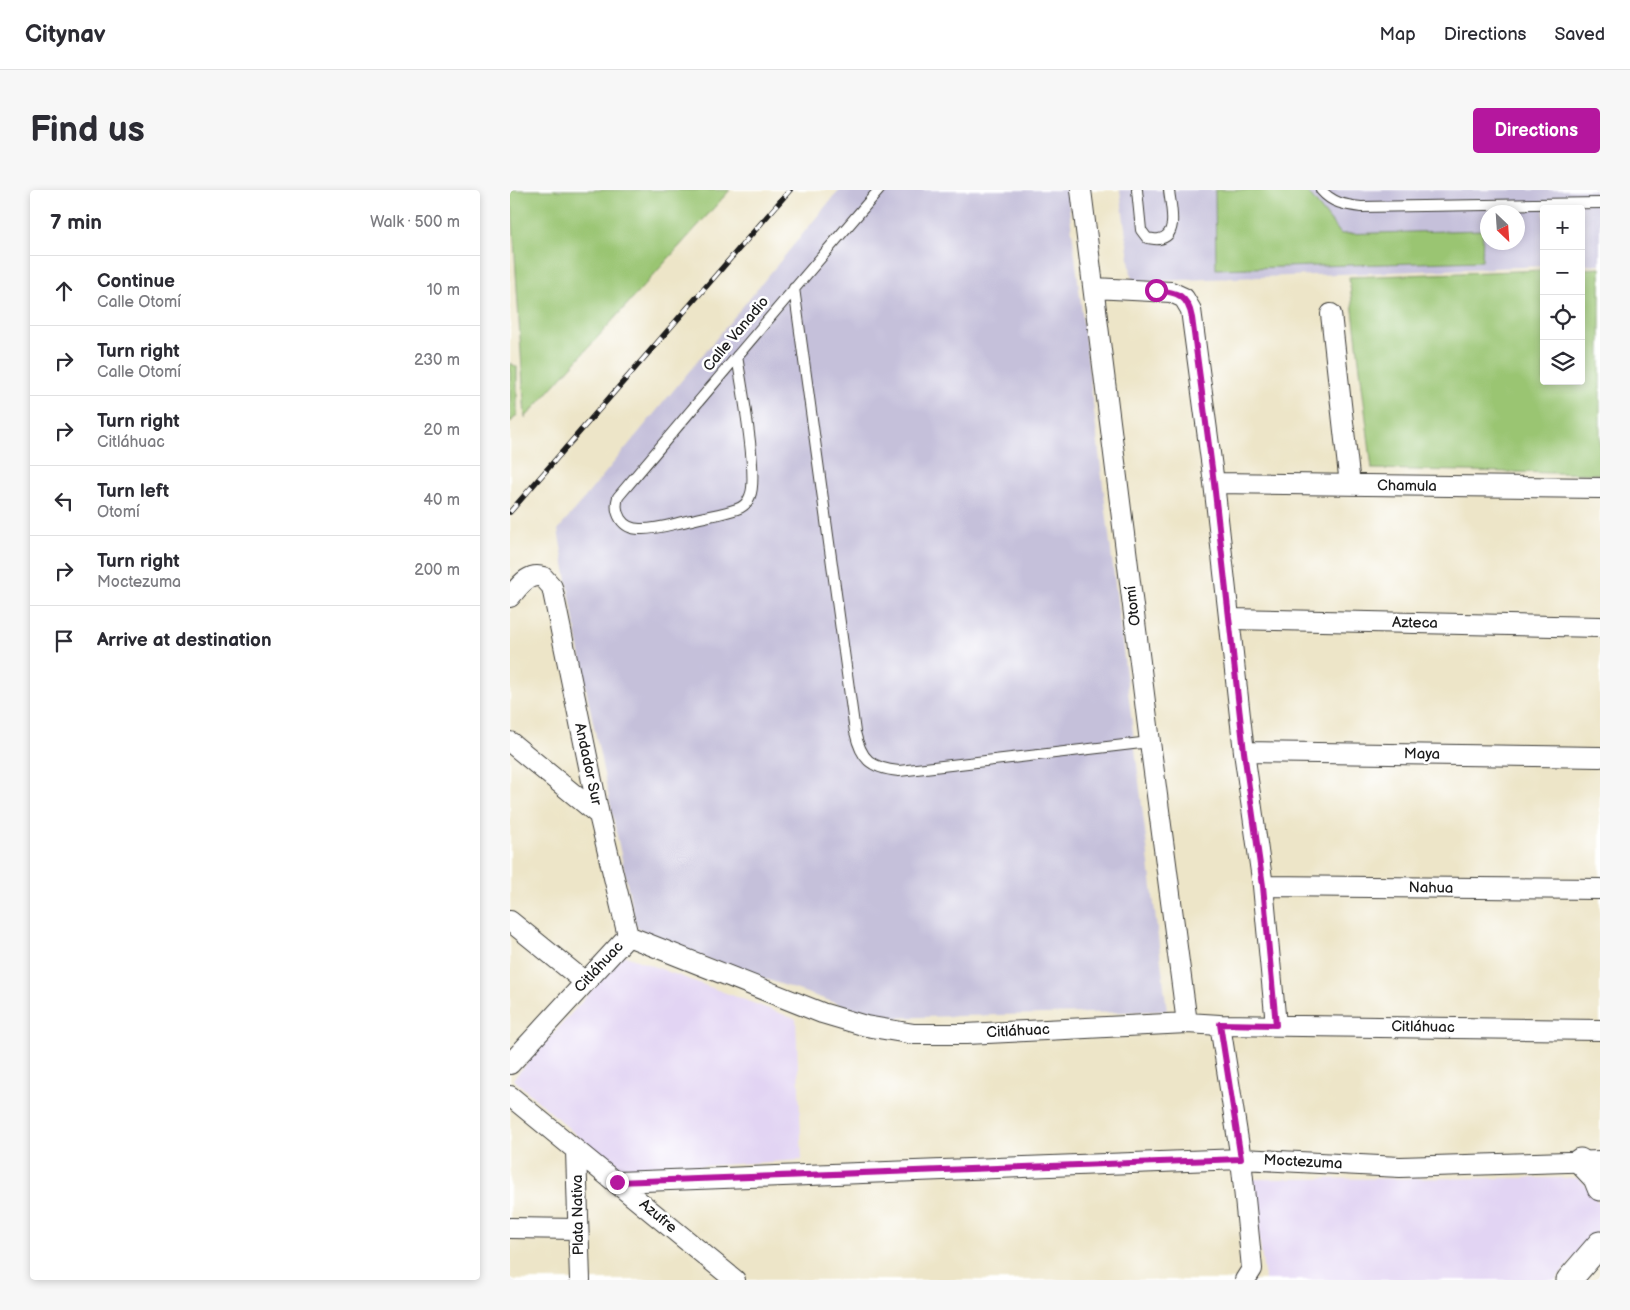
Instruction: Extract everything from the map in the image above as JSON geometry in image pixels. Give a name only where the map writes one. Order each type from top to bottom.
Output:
[{"type":"street","name":"Otomí","points":[[1081,190],[1187,1023]]},
{"type":"street","points":[[1094,288],[1179,294],[1188,303],[1192,318],[1214,483],[1244,752],[1263,886],[1276,1025]]},
{"type":"street","points":[[1331,314],[1350,485]]},
{"type":"street","name":"Chamula","points":[[1214,483],[1600,488]]},
{"type":"street","name":"Andador Sur","points":[[510,597],[524,582],[533,576],[543,577],[550,584],[599,815],[628,936]]},
{"type":"street","name":"Azteca","points":[[1230,619],[1600,627]]},
{"type":"street","points":[[510,742],[599,815]]},
{"type":"street","name":"Maya","points":[[1244,752],[1600,757]]},
{"type":"street","name":"Nahua","points":[[1263,886],[1600,889]]},
{"type":"street","points":[[510,920],[585,982]]},
{"type":"street","name":"Citláhuac","points":[[510,1064],[628,936],[822,1013],[866,1026],[914,1034],[966,1034],[1187,1023],[1600,1030]]},
{"type":"street","points":[[1220,1024],[1241,1159],[1252,1269],[1245,1280]]},
{"type":"street","name":"Azufre","points":[[510,1096],[735,1280]]},
{"type":"street","name":"Plata Nativa","points":[[576,1151],[580,1280]]},
{"type":"street","name":"Moctezuma","points":[[617,1182],[1241,1159],[1400,1167],[1590,1161]]},
{"type":"street","points":[[1590,1161],[1600,1188]]},
{"type":"street","points":[[510,1228],[578,1229]]},
{"type":"street","points":[[1569,1280],[1600,1244]]},
{"type":"lane","name":"Calle Vanadio","points":[[737,356],[752,457],[753,482],[751,495],[745,504],[738,509],[638,530],[627,526],[621,521],[615,505],[618,497],[794,288],[879,190]]},
{"type":"lane","points":[[1137,190],[1142,230],[1147,238],[1159,240],[1168,235],[1172,227],[1169,190]]},
{"type":"lane","points":[[1321,190],[1335,202],[1361,207],[1600,202]]},
{"type":"lane","points":[[794,288],[858,748],[874,765],[886,770],[898,771],[1150,742]]},
{"type":"shaded area","points":[[839,190],[1067,190],[1167,1011],[880,1018],[663,944],[636,926],[588,698],[558,530]]},
{"type":"shaded area","points":[[1120,190],[1600,190],[1600,264],[1585,265],[1585,205],[1540,205],[1540,266],[1132,282]]},
{"type":"shaded area","points":[[623,955],[796,1019],[802,1160],[617,1171],[513,1079]]},
{"type":"shaded area","points":[[1577,1178],[1584,1183],[1600,1204],[1599,1230],[1555,1280],[1265,1280],[1251,1179]]},
{"type":"green space","points":[[510,190],[730,190],[525,418],[512,207],[510,207]]},
{"type":"green space","points":[[1215,190],[1306,190],[1341,234],[1480,230],[1480,250],[1482,250],[1482,261],[1216,269]]},
{"type":"green space","points":[[1600,268],[1600,474],[1372,469],[1349,277],[1540,270],[1540,385],[1585,385],[1585,269]]},
{"type":"green space","points":[[510,363],[517,367],[517,415],[510,423]]},
{"type":"railway","points":[[510,512],[790,190]]},
{"type":"route","points":[[617,1182],[1241,1159],[1220,1024],[1276,1025],[1263,886],[1244,752],[1214,483],[1191,310],[1188,303],[1179,294],[1156,290]]}]
